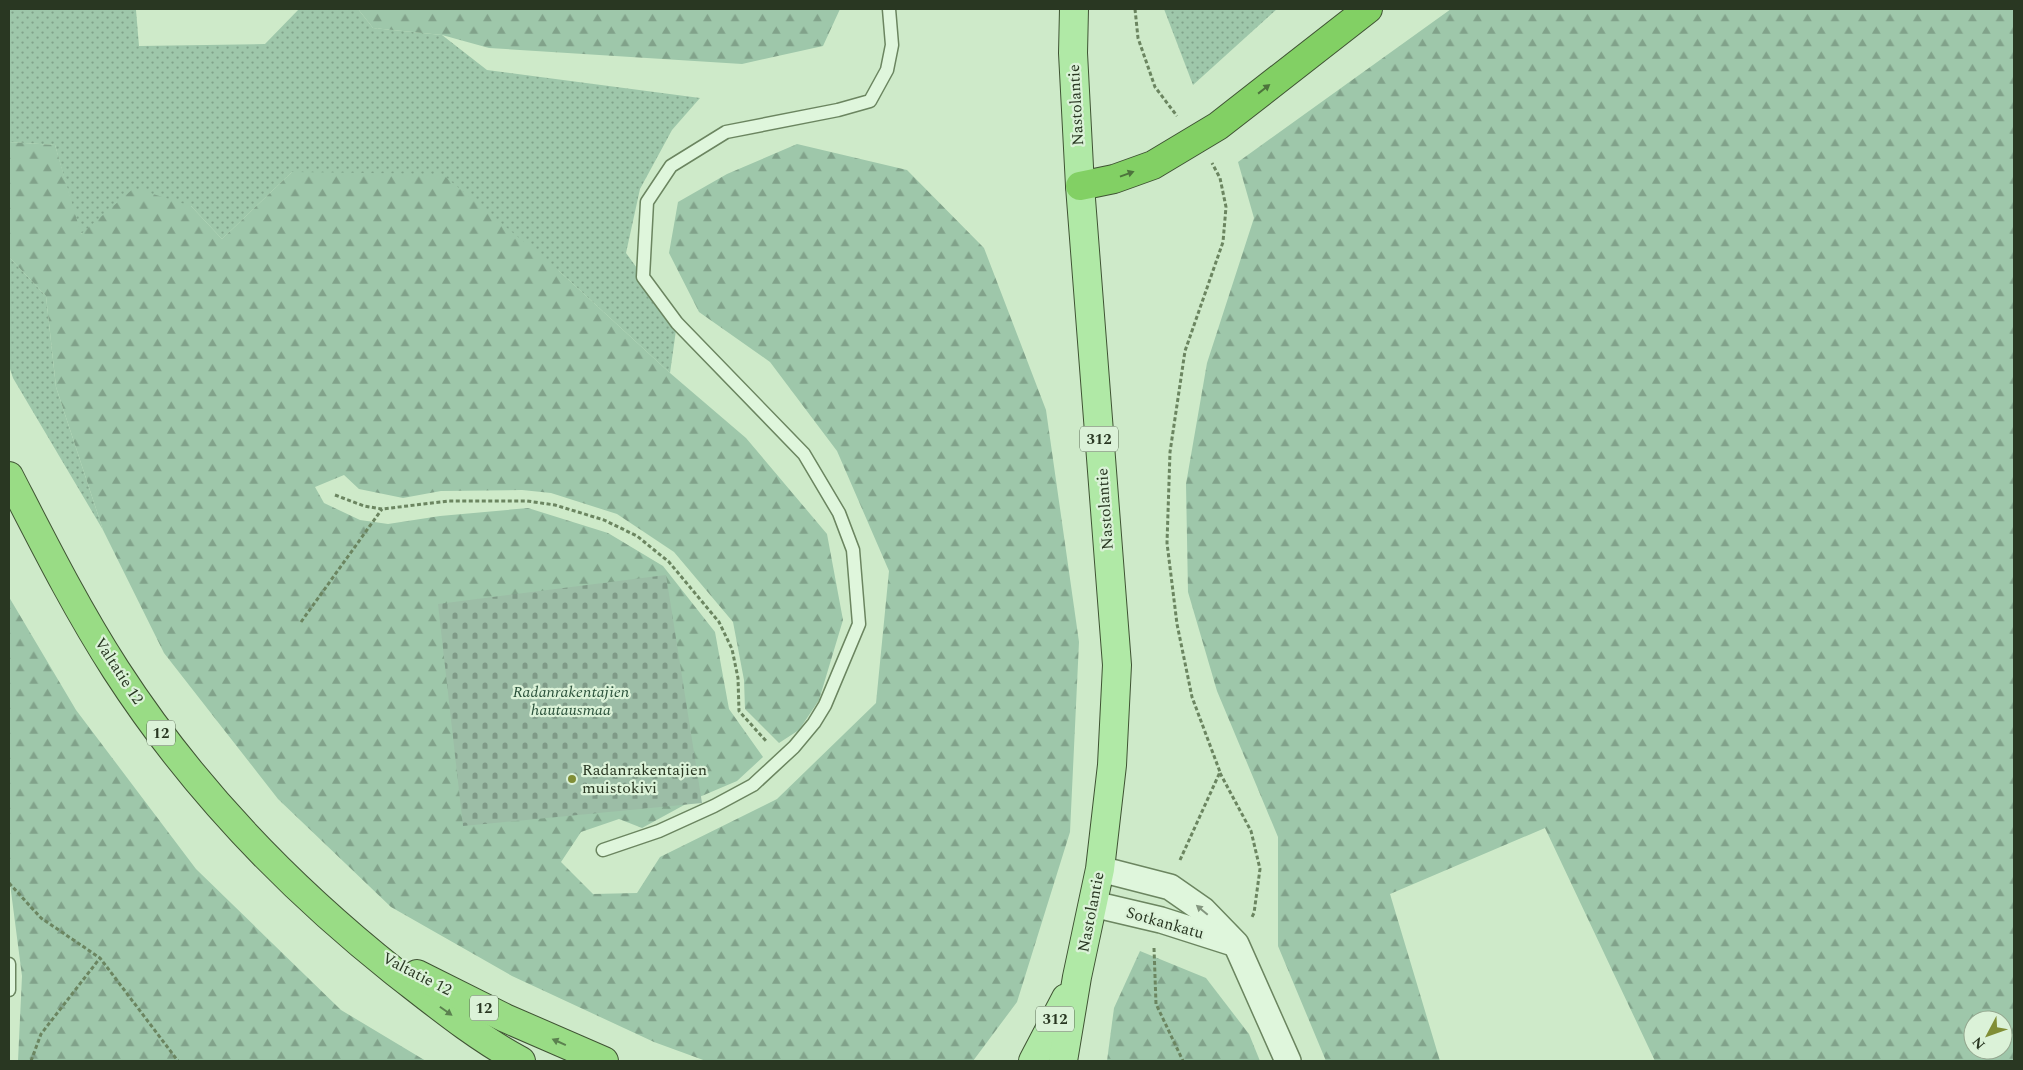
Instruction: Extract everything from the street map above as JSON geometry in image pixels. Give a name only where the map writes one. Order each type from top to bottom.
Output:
[{"type":"highway","points":[[1080,186],[1114,179],[1153,165],[1210,130],[1368,9]]},
{"type":"highway","name":"Valtatie 12","points":[[9,476],[58,572],[116,670],[174,752],[236,824],[295,885],[366,949],[437,1005],[506,1054],[520,1061]]},
{"type":"highway","name":"Valtatie 12","points":[[366,949],[505,1018],[604,1061]]},
{"type":"main road","name":"Nastolantie","points":[[1063,1061],[1077,977],[1100,869],[1112,765],[1116,665],[1080,186],[1073,53],[1074,9]]},
{"type":"main road","name":"Nastolantie","points":[[1034,1061],[1077,977]]},
{"type":"street","name":"Sotkankatu","points":[[1100,869],[1170,887],[1203,910],[1236,944],[1288,1061]]},
{"type":"street","name":"Sotkankatu","points":[[1093,904],[1161,920],[1236,944]]},
{"type":"lane","points":[[604,850],[659,831],[714,806],[753,785],[794,747],[814,723],[825,705],[859,624],[853,550],[839,513],[804,454],[676,323],[644,277],[648,202],[671,166],[726,132],[838,110],[870,101],[887,70],[892,45],[889,9]]},
{"type":"lane","points":[[9,964],[9,990]]},
{"type":"path","points":[[1135,9],[1138,38],[1156,87],[1181,122]]},
{"type":"path","points":[[1211,162],[1220,178],[1226,207],[1224,242],[1185,351],[1170,452],[1167,543],[1176,624],[1192,697],[1220,772],[1251,831],[1260,869],[1254,913],[1236,944]]},
{"type":"path","points":[[335,496],[364,506],[382,509],[449,501],[527,501],[555,505],[596,517],[637,536],[669,562],[719,622],[732,649],[738,678],[738,710],[750,726],[782,758]]},
{"type":"path","points":[[301,622],[382,509]]},
{"type":"path","points":[[1170,887],[1185,847],[1220,772]]},
{"type":"path","points":[[9,883],[41,918],[100,958],[178,1061]]},
{"type":"path","points":[[1161,920],[1154,950],[1156,1004],[1183,1061]]},
{"type":"path","points":[[31,1061],[41,1034],[100,958]]},
{"type":"green space","points":[[9,9],[136,10],[139,46],[265,44],[299,9],[358,9],[373,28],[442,35],[487,70],[700,98],[672,130],[640,189],[626,253],[677,323],[670,373],[559,271],[292,172],[222,239],[191,206],[80,234],[55,145],[9,142]]},
{"type":"green space","points":[[358,9],[840,9],[823,46],[742,64],[489,48],[442,35],[373,28]]},
{"type":"green space","points":[[1164,9],[1277,9],[1193,85]]},
{"type":"green space","points":[[1451,9],[2014,9],[2014,1061],[1655,1061],[1545,828],[1390,894],[1440,1061],[1326,1061],[1278,946],[1278,837],[1217,691],[1188,592],[1186,484],[1207,363],[1254,218],[1238,162]]},
{"type":"green space","points":[[9,142],[55,145],[81,234],[134,188],[191,206],[222,239],[292,172],[442,174],[559,271],[670,373],[746,438],[827,534],[843,620],[819,700],[799,730],[779,743],[745,709],[744,680],[733,622],[674,552],[617,514],[551,493],[522,490],[441,491],[403,498],[359,489],[344,475],[315,487],[324,503],[360,520],[388,524],[440,516],[528,508],[608,533],[663,566],[715,632],[729,709],[763,757],[737,781],[697,798],[642,828],[619,819],[581,832],[561,862],[593,894],[637,893],[660,857],[777,799],[876,703],[889,571],[837,451],[770,362],[699,312],[669,253],[678,202],[727,174],[797,144],[907,170],[984,248],[1046,410],[1079,642],[1070,832],[1017,1002],[973,1061],[706,1061],[654,1042],[512,976],[391,907],[278,799],[164,653],[103,530],[56,387],[46,296],[9,257]]},
{"type":"green space","points":[[9,257],[46,296],[56,387],[103,530],[13,378],[9,366]]},
{"type":"green space","name":"Radanrakentajien hautausmaa","points":[[666,575],[702,803],[463,826],[438,604]]},
{"type":"green space","points":[[9,597],[76,710],[196,869],[341,1010],[426,1061],[18,1061],[22,976],[9,876]]},
{"type":"green space","points":[[1140,951],[1206,978],[1249,1034],[1260,1061],[1107,1061],[1114,1008]]},
{"type":"place","name":"Radanrakentajien muistokivi","points":[[572,779]]}]
